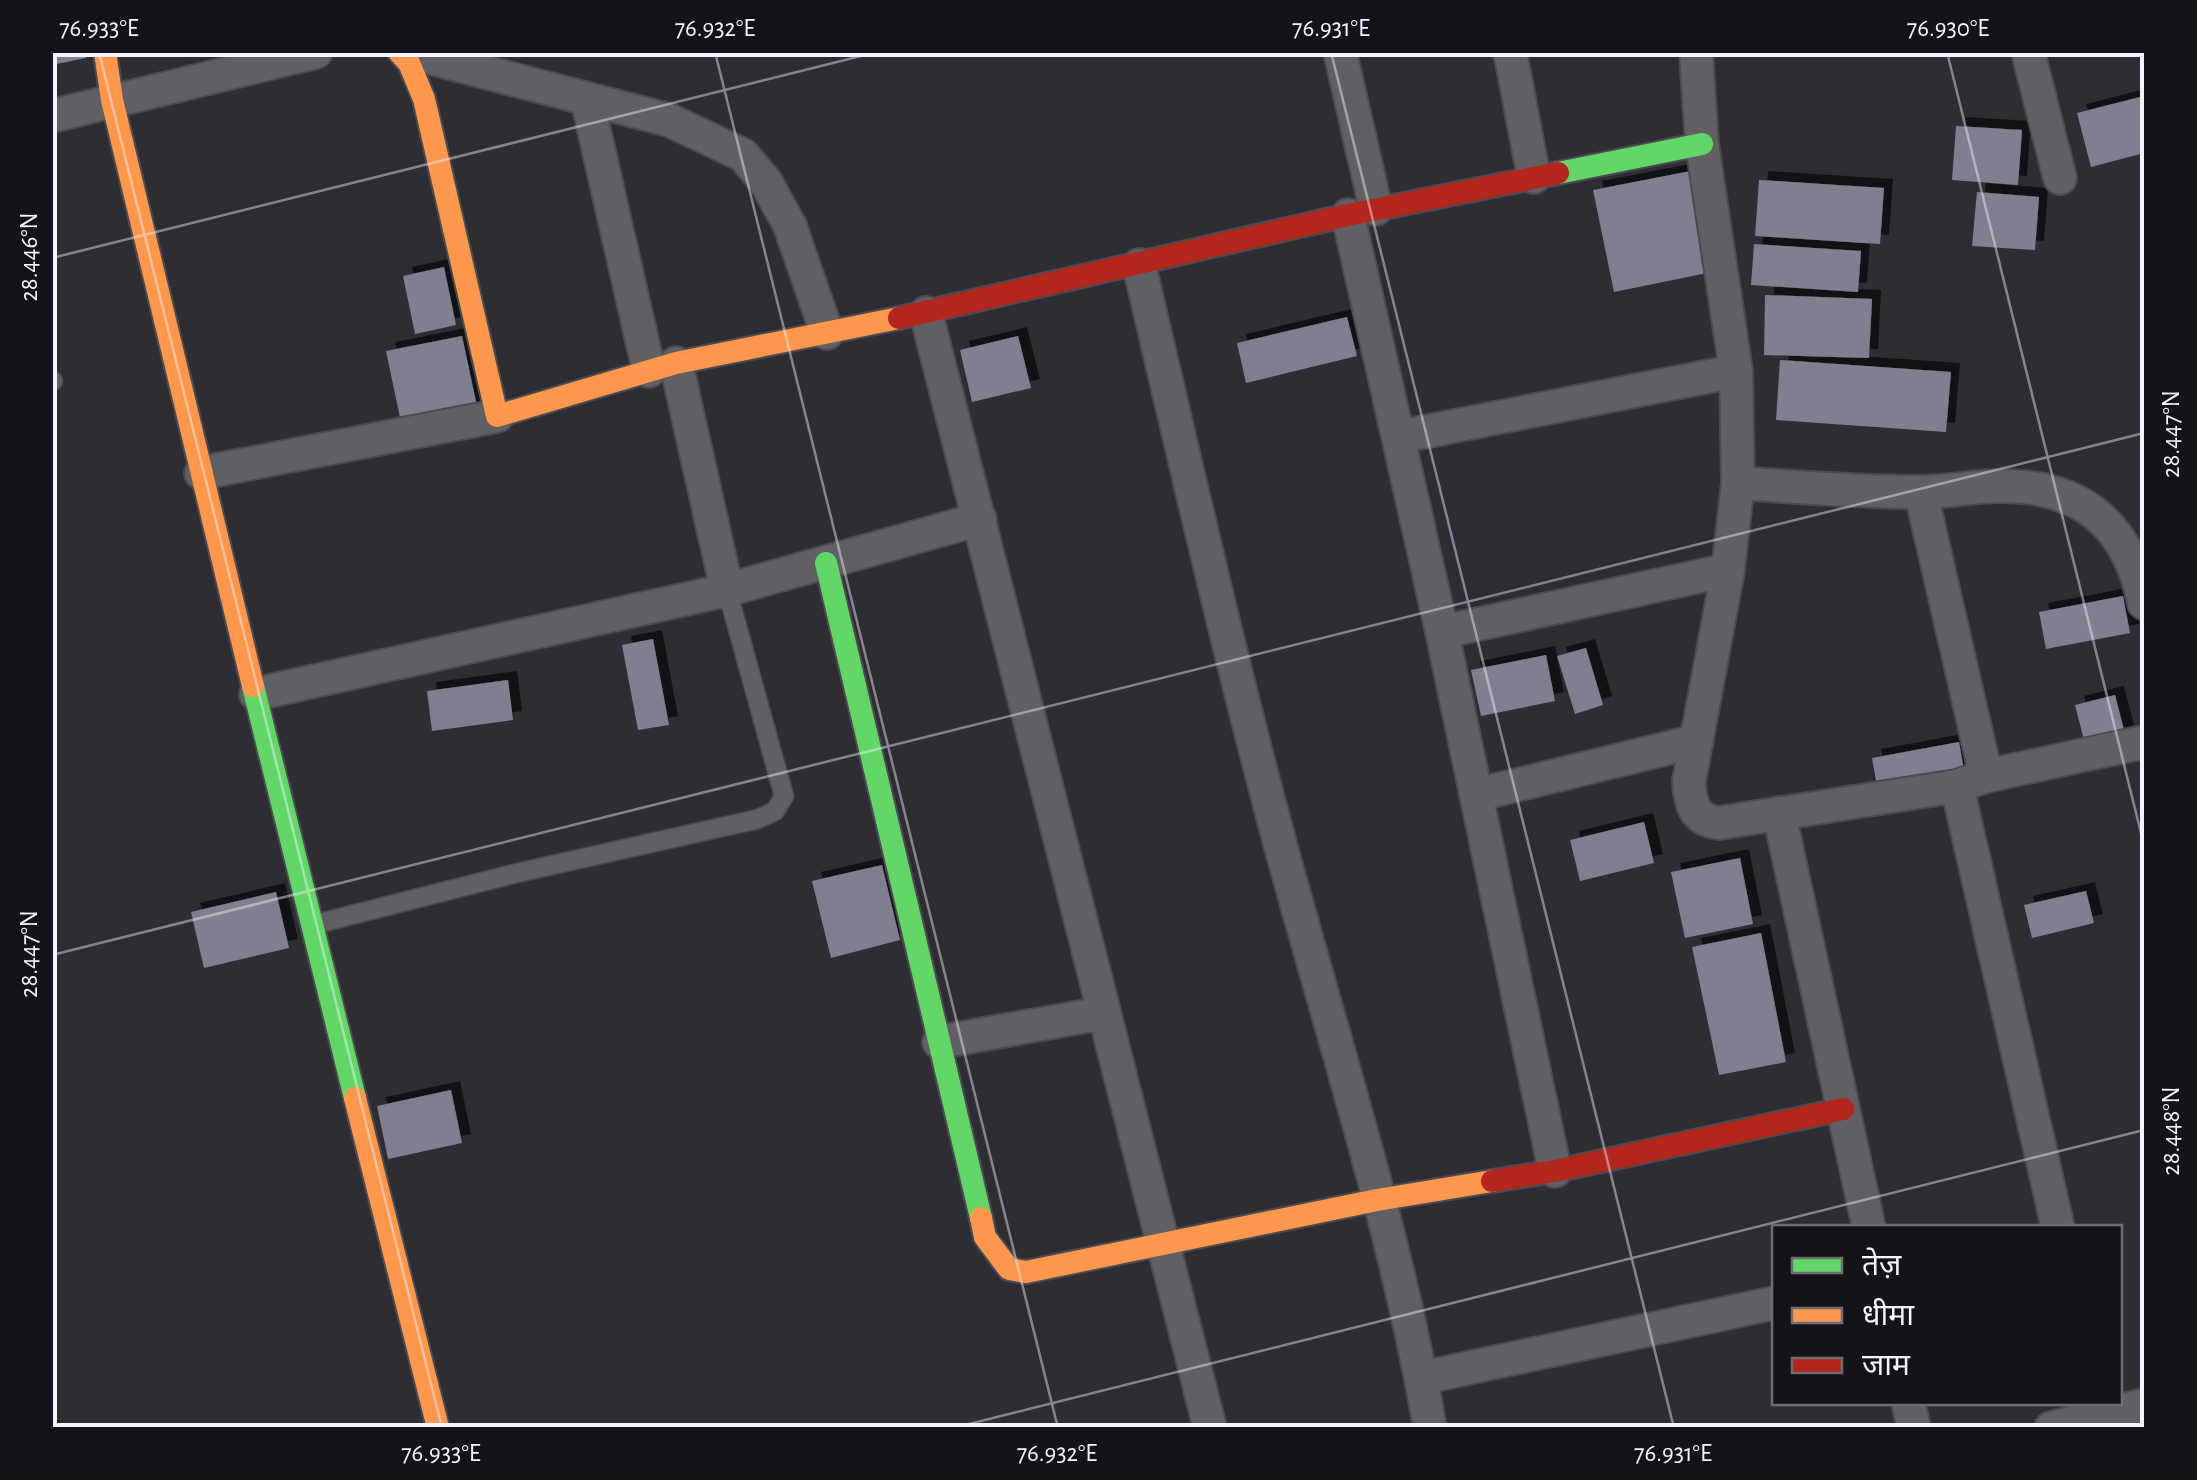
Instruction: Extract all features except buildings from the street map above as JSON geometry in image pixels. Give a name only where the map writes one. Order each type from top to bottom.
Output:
[{"type":"street","points":[[105,52],[112,100],[200,474],[438,1428]]},
{"type":"street","points":[[399,52],[409,63],[424,98],[497,416]]},
{"type":"street","points":[[408,52],[669,120],[743,155],[766,182],[790,226],[827,333]]},
{"type":"street","points":[[1340,52],[1398,437],[1556,1171]]},
{"type":"street","points":[[1510,52],[1534,177]]},
{"type":"street","points":[[1696,52],[1702,144],[1736,371],[1738,483],[1728,570],[1689,781],[1690,799],[1697,816],[1719,823],[2143,751]]},
{"type":"street","points":[[2028,52],[2060,178]]},
{"type":"street","points":[[52,116],[309,53]]},
{"type":"street","points":[[587,99],[727,590]]},
{"type":"street","points":[[200,474],[497,416],[662,367],[926,314],[1362,212],[1702,144]]},
{"type":"street","points":[[1139,265],[1247,723],[1377,1200],[1430,1428]]},
{"type":"street","points":[[926,314],[1210,1428]]},
{"type":"street","points":[[1398,437],[1736,371]]},
{"type":"street","points":[[1738,483],[1921,492],[2000,486],[2044,489],[2071,496],[2122,539],[2139,575],[2144,603]]},
{"type":"street","points":[[1921,492],[1971,781],[2057,1225]]},
{"type":"street","points":[[256,694],[727,590],[980,520]]},
{"type":"street","points":[[826,564],[986,1237],[1009,1268],[1026,1272],[1377,1200],[1556,1171],[1843,1109]]},
{"type":"street","points":[[1442,632],[1728,570]]},
{"type":"street","points":[[1476,795],[1696,741]]},
{"type":"street","points":[[1779,813],[1868,1225]]},
{"type":"street","points":[[939,1042],[1104,1013]]},
{"type":"street","points":[[1421,1378],[1772,1303]]},
{"type":"street","points":[[2050,1428],[2098,1409],[2144,1405]]},
{"type":"lane","points":[[312,925],[517,873],[758,819],[774,811],[784,796],[727,590]]},
{"type":"traffic: fast","points":[[1558,173],[1702,144]]},
{"type":"traffic: fast","points":[[826,563],[981,1218]]},
{"type":"traffic: fast","points":[[253,686],[355,1098]]},
{"type":"traffic: slow","points":[[105,52],[112,100],[253,686]]},
{"type":"traffic: slow","points":[[399,52],[409,63],[424,99],[497,416],[676,363],[899,318]]},
{"type":"traffic: slow","points":[[355,1098],[438,1428]]},
{"type":"traffic: slow","points":[[981,1218],[985,1237],[1009,1269],[1026,1272],[1377,1200],[1492,1181]]},
{"type":"traffic: jam","points":[[899,318],[1348,215],[1558,173]]},
{"type":"traffic: jam","points":[[1492,1181],[1843,1109]]}]
